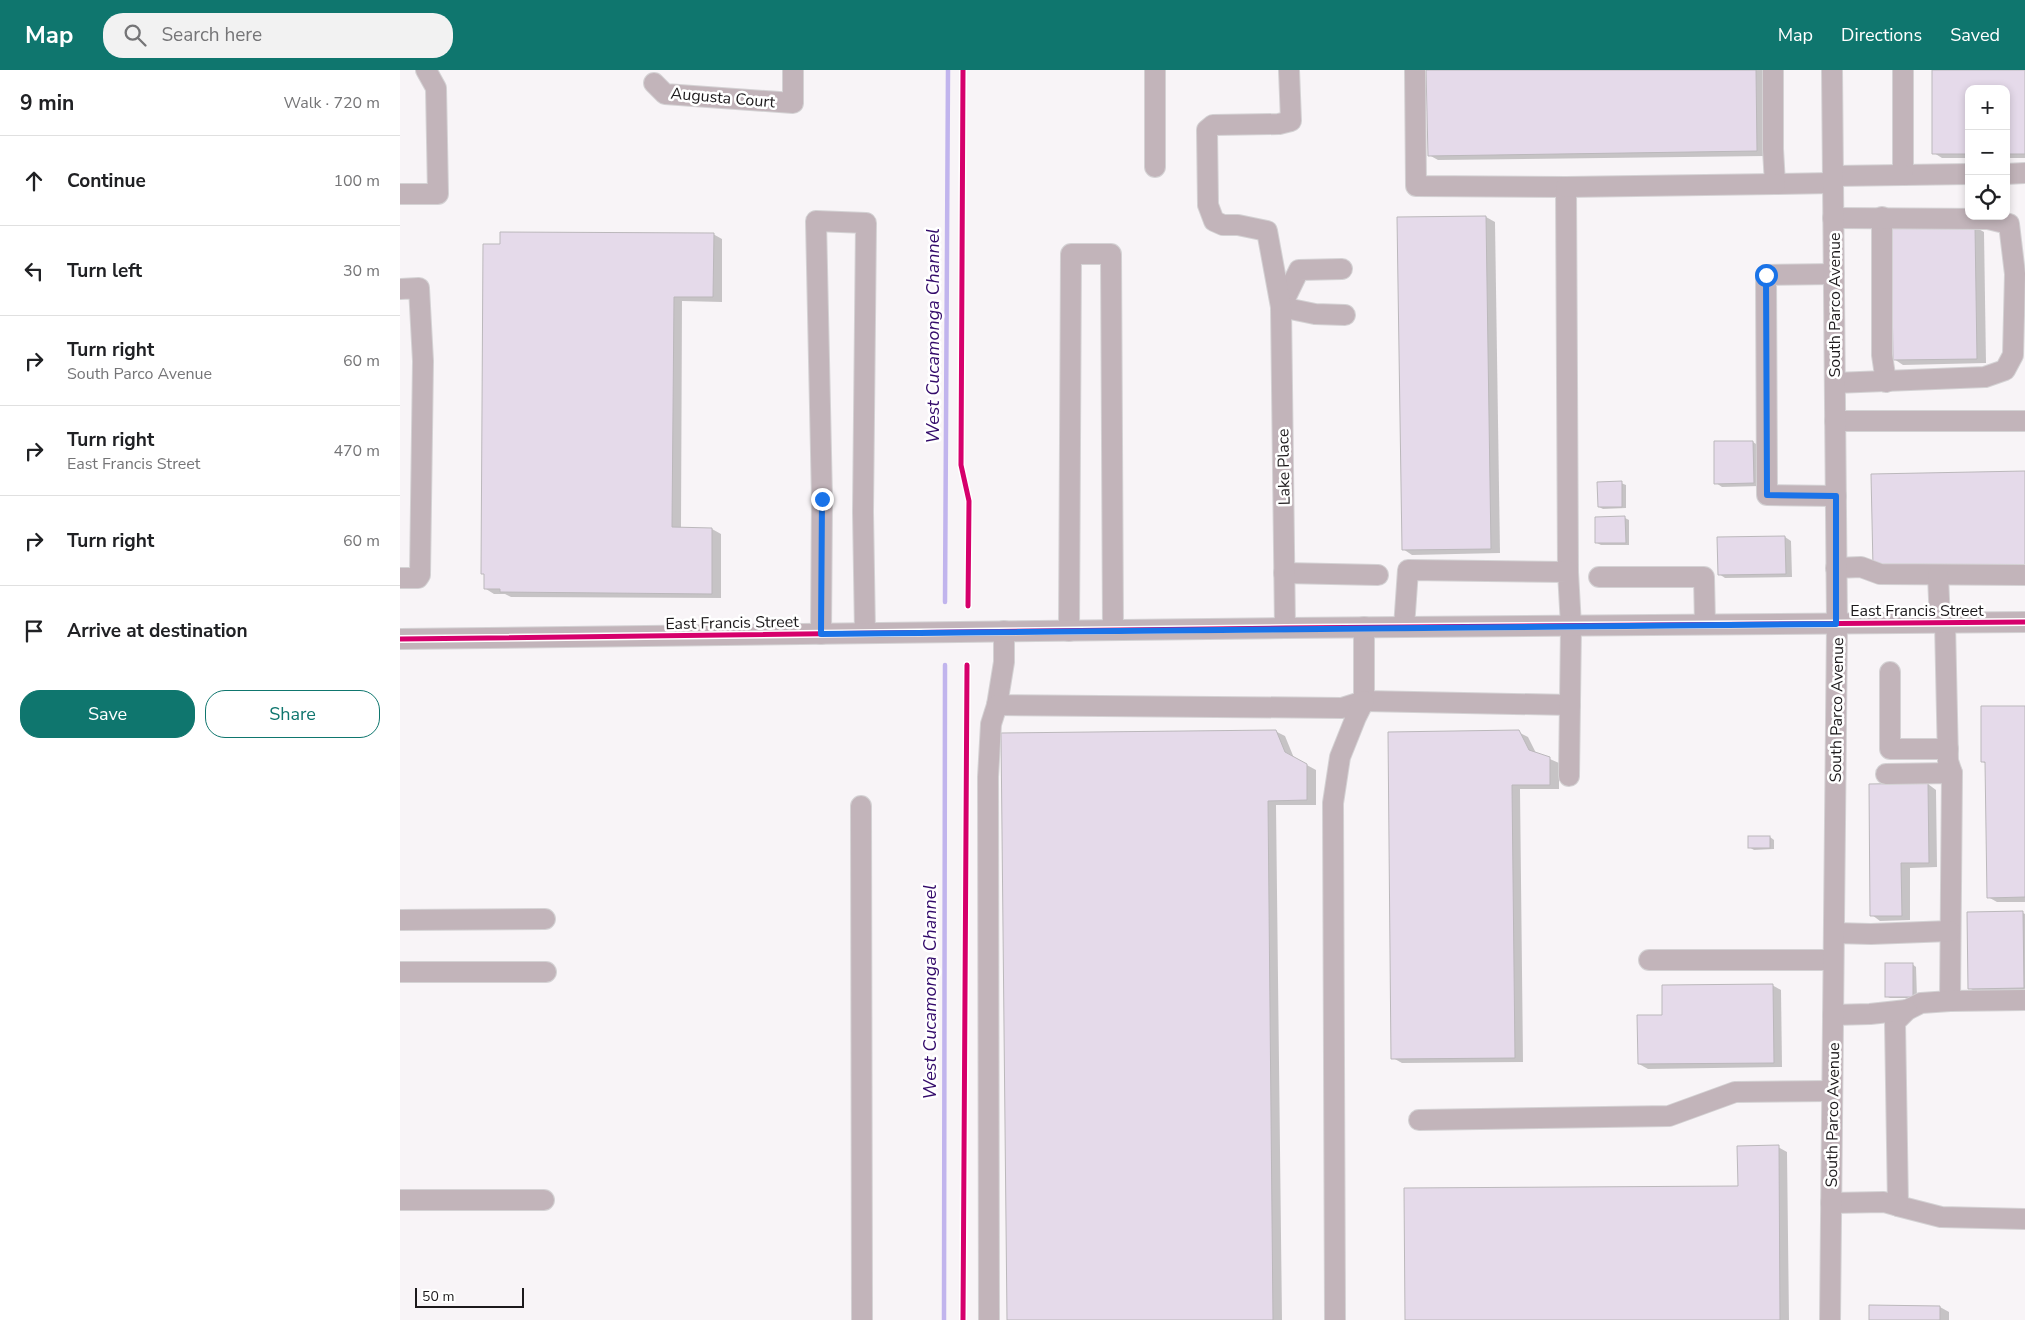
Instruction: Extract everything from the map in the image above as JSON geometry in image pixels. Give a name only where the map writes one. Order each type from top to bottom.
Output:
[{"type":"street","points":[[400,194],[438,194],[436,88],[426,70]]},
{"type":"street","name":"Augusta Court","points":[[654,83],[664,94],[793,103],[793,70]]},
{"type":"street","points":[[1156,70],[1156,167]]},
{"type":"street","points":[[1415,70],[1416,186],[1566,187],[1775,184],[1903,175],[1965,174]]},
{"type":"street","points":[[1774,70],[1773,149],[1775,184]]},
{"type":"street","name":"South Parco Avenue","points":[[1830,1320],[1836,624],[1832,70]]},
{"type":"street","points":[[1903,70],[1903,175]]},
{"type":"street","name":"Lake Place","points":[[1285,628],[1281,307],[1267,231],[1238,225],[1223,225],[1214,221],[1208,205],[1207,130],[1213,125],[1288,123],[1291,121],[1290,79]]},
{"type":"street","points":[[2010,174],[2025,174]]},
{"type":"street","points":[[1566,187],[1568,572],[1571,626],[1569,776]]},
{"type":"street","points":[[1833,218],[1988,219],[2009,224],[2015,274],[2013,355],[2005,370],[1985,377],[1835,383]]},
{"type":"street","points":[[1882,218],[1882,355],[1886,382]]},
{"type":"street","points":[[821,634],[822,499],[816,221],[866,223],[865,633]]},
{"type":"street","points":[[1069,631],[1071,254],[1111,254],[1112,630]]},
{"type":"street","points":[[1342,269],[1299,270],[1281,307],[1315,314],[1345,315]]},
{"type":"street","points":[[1834,274],[1766,275],[1766,423],[1767,495],[1836,496]]},
{"type":"street","points":[[400,289],[420,288],[423,361],[420,575],[418,578],[400,578]]},
{"type":"street","points":[[1835,421],[2025,422]]},
{"type":"street","points":[[1836,568],[1861,567],[1880,574],[2025,574]]},
{"type":"street","points":[[1404,627],[1408,570],[1568,572]]},
{"type":"street","points":[[1284,573],[1378,575]]},
{"type":"street","points":[[1938,575],[1943,623],[1948,761],[1952,773],[1950,1001]]},
{"type":"street","points":[[1600,577],[1704,577],[1705,624]]},
{"type":"street","name":"East Francis Street","points":[[400,639],[1364,627],[2025,622]]},
{"type":"street","points":[[1335,1320],[1332,803],[1340,757],[1364,701],[1364,627]]},
{"type":"street","points":[[989,1320],[988,777],[991,724],[997,705],[1004,662],[1004,632]]},
{"type":"street","points":[[1890,672],[1890,749],[1948,749]]},
{"type":"street","points":[[997,705],[1342,708],[1364,701],[1570,706]]},
{"type":"street","points":[[1886,774],[1952,773]]},
{"type":"street","points":[[861,806],[862,1320]]},
{"type":"street","points":[[400,920],[545,919]]},
{"type":"street","points":[[1834,933],[1872,934],[1950,931]]},
{"type":"street","points":[[1650,960],[1833,960]]},
{"type":"street","points":[[400,972],[546,972]]},
{"type":"street","points":[[1898,1206],[1895,1022],[1907,1010],[1921,1003],[2025,1000]]},
{"type":"street","points":[[1833,1015],[1907,1010]]},
{"type":"street","points":[[1419,1120],[1669,1116],[1735,1092],[1832,1091]]},
{"type":"street","points":[[400,1200],[544,1200]]},
{"type":"street","points":[[1831,1203],[1884,1202],[1941,1217],[2025,1219]]},
{"type":"building","points":[[1426,70],[1756,70],[1757,151],[1428,156]]},
{"type":"building","points":[[1932,70],[2025,70],[2025,154],[2010,154],[2010,85],[1965,85],[1965,154],[1932,154]]},
{"type":"building","points":[[1486,216],[1491,549],[1402,550],[1397,217]]},
{"type":"building","points":[[1975,226],[1977,359],[1893,360],[1891,227]]},
{"type":"building","points":[[500,232],[714,233],[713,297],[674,297],[672,527],[712,528],[712,594],[500,592],[500,589],[484,589],[484,574],[481,574],[483,244],[500,244]]},
{"type":"building","points":[[1714,441],[1753,441],[1754,483],[1714,484]]},
{"type":"building","points":[[2025,471],[2025,565],[1873,567],[1871,474]]},
{"type":"building","points":[[1622,481],[1622,507],[1598,507],[1597,482]]},
{"type":"building","points":[[1625,516],[1626,543],[1595,543],[1595,517]]},
{"type":"building","points":[[1785,536],[1786,574],[1718,575],[1717,537]]},
{"type":"building","points":[[1981,706],[2025,706],[2025,897],[1987,898],[1985,762],[1981,762]]},
{"type":"building","points":[[1276,730],[1285,752],[1307,764],[1307,800],[1268,801],[1273,1320],[1007,1320],[1001,733]]},
{"type":"building","points":[[1519,730],[1529,750],[1550,757],[1550,785],[1512,785],[1515,1058],[1391,1059],[1388,732]]},
{"type":"building","points":[[1928,783],[1929,863],[1901,863],[1902,916],[1870,916],[1869,784]]},
{"type":"building","points":[[1748,836],[1770,836],[1770,848],[1748,848]]},
{"type":"building","points":[[2023,911],[2024,988],[1968,989],[1967,912]]},
{"type":"building","points":[[1885,963],[1913,963],[1913,997],[1885,997]]},
{"type":"building","points":[[1773,984],[1774,1063],[1638,1064],[1637,1015],[1662,1015],[1662,985]]},
{"type":"building","points":[[1779,1145],[1780,1320],[1405,1320],[1404,1188],[1738,1186],[1737,1146]]},
{"type":"building","points":[[1869,1305],[1940,1306],[1940,1320],[1869,1320]]},
{"type":"waterway","name":"West Cucamonga Channel","points":[[945,602],[948,70]]},
{"type":"waterway","name":"West Cucamonga Channel","points":[[944,1320],[945,665]]},
{"type":"cycle path","points":[[963,70],[961,465],[969,501],[968,606]]},
{"type":"cycle path","points":[[400,639],[1285,628],[2025,622]]},
{"type":"cycle path","points":[[963,1320],[967,665]]},
{"type":"route","points":[[822,499],[821,634],[1836,624],[1836,496],[1767,495],[1766,275]]}]
